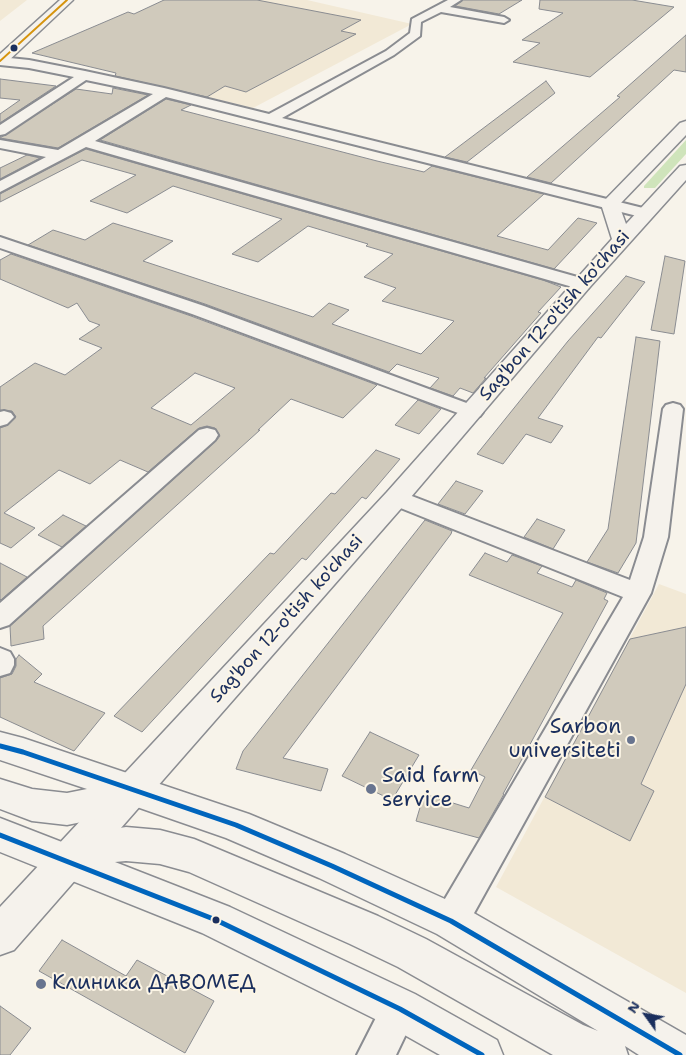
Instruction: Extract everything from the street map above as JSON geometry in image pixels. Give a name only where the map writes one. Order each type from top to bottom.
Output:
[{"type":"main road","points":[[0,61],[67,0]]},
{"type":"main road","points":[[622,240],[610,204],[686,126]]},
{"type":"main road","points":[[645,213],[686,170]]},
{"type":"main road","name":"Sag'bon 12-o'tish ko'chasi","points":[[0,936],[473,412],[645,213]]},
{"type":"main road","points":[[0,746],[23,752],[236,825],[332,866],[451,921],[680,1055]]},
{"type":"main road","points":[[0,794],[32,805],[67,809],[106,801],[133,790]]},
{"type":"main road","points":[[0,835],[216,920],[400,1009],[482,1055]]},
{"type":"main road","points":[[67,862],[100,848],[126,844],[160,847],[194,856],[364,930],[412,954],[573,1043],[607,1055]]},
{"type":"street","points":[[272,118],[390,53],[416,34],[416,21],[456,0]]},
{"type":"street","points":[[440,9],[504,20]]},
{"type":"street","name":"Sag'bon 12-o'tish ko'chasi","points":[[0,61],[29,64],[163,92],[645,213]]},
{"type":"street","points":[[0,131],[85,75]]},
{"type":"street","points":[[0,188],[84,142],[163,92]]},
{"type":"street","points":[[84,142],[582,284]]},
{"type":"street","points":[[0,144],[60,155]]},
{"type":"street","points":[[0,242],[198,310],[473,412]]},
{"type":"street","points":[[451,921],[638,593],[656,537],[673,409]]},
{"type":"street","points":[[0,618],[207,435]]},
{"type":"street","points":[[396,498],[638,593]]},
{"type":"street","points":[[0,659],[0,665]]},
{"type":"street","points":[[376,1055],[400,1009]]},
{"type":"shaded area","points":[[0,0],[27,0],[0,21]]},
{"type":"shaded area","points":[[204,0],[307,0],[412,24],[253,108],[192,93]]},
{"type":"shaded area","name":"Sarbon universiteti","points":[[659,584],[686,594],[686,993],[496,887]]},
{"type":"green space","points":[[686,140],[686,154],[655,188],[644,188],[644,186]]},
{"type":"building","points":[[164,0],[257,0],[361,20],[341,31],[356,34],[246,92],[225,86],[207,97],[115,76],[116,73],[32,53],[128,12],[134,14]]},
{"type":"building","points":[[463,0],[522,0],[499,14],[455,6]]},
{"type":"building","points":[[540,0],[632,0],[674,7],[590,77],[513,62],[540,43],[522,40],[563,13],[539,9]]},
{"type":"building","points":[[686,35],[686,72],[674,70],[551,183],[527,177],[620,97],[617,96]]},
{"type":"building","points":[[0,79],[56,86],[0,123],[0,114],[20,100],[0,98]]},
{"type":"building","points":[[546,81],[555,93],[467,162],[445,157]]},
{"type":"building","points":[[113,88],[148,95],[58,148],[0,138],[76,89],[112,94]]},
{"type":"building","points":[[166,99],[191,105],[181,110],[377,161],[424,172],[432,166],[544,194],[497,236],[548,250],[578,218],[597,223],[554,269],[100,140]]},
{"type":"building","points":[[86,149],[543,280],[561,287],[538,312],[541,313],[473,393],[460,388],[453,396],[430,388],[439,378],[397,364],[389,372],[205,304],[28,245],[53,230],[85,240],[113,223],[173,241],[143,261],[313,317],[329,303],[349,310],[332,324],[421,354],[454,321],[382,301],[396,288],[364,277],[393,254],[366,246],[368,244],[308,226],[258,262],[232,254],[282,219],[173,186],[127,213],[90,201],[136,175],[82,160],[0,202],[0,194]]},
{"type":"building","points":[[27,155],[40,158],[0,179],[0,168]]},
{"type":"building","points":[[11,254],[191,316],[377,385],[343,418],[291,399],[258,430],[260,430],[43,626],[44,639],[11,646],[10,626],[220,436],[215,428],[207,426],[199,428],[148,472],[120,460],[90,484],[59,470],[4,513],[35,528],[11,548],[0,543],[0,428],[8,425],[16,417],[12,411],[0,410],[0,387],[35,363],[65,375],[102,348],[79,339],[100,325],[89,321],[77,303],[68,308],[0,279],[0,260]],"holes":[[[195,373],[235,388],[191,425],[151,408]]]},
{"type":"building","points":[[665,256],[685,261],[674,334],[651,330]]},
{"type":"building","points":[[626,276],[645,282],[601,338],[598,337],[538,418],[563,426],[551,443],[526,434],[503,464],[477,454],[568,341]]},
{"type":"building","points":[[636,337],[660,341],[636,543],[618,573],[587,562],[608,529]]},
{"type":"building","points":[[418,400],[441,409],[419,434],[395,425]]},
{"type":"building","points":[[376,450],[400,459],[366,499],[362,497],[306,560],[302,558],[142,732],[114,716],[270,553],[274,554],[331,493],[335,494]]},
{"type":"building","points":[[456,481],[483,491],[465,514],[438,504]]},
{"type":"building","points":[[63,515],[86,526],[62,547],[38,535]]},
{"type":"building","points":[[537,519],[565,530],[553,549],[524,537]]},
{"type":"building","points":[[425,520],[452,531],[451,534],[283,758],[328,769],[321,791],[236,769],[243,751]]},
{"type":"building","points":[[485,553],[507,562],[512,555],[542,566],[537,573],[572,587],[576,580],[607,593],[604,599],[608,601],[479,838],[416,821],[424,794],[469,808],[485,777],[471,770],[563,613],[469,575]]},
{"type":"building","points":[[0,563],[27,577],[1,600],[0,599]]},
{"type":"building","points":[[686,627],[686,684],[641,784],[654,791],[630,841],[545,797],[630,639]]},
{"type":"building","points":[[19,655],[42,674],[34,682],[105,713],[74,751],[0,717],[0,678],[12,674]]},
{"type":"building","points":[[370,732],[419,755],[392,800],[342,776]]},
{"type":"building","points":[[62,940],[126,976],[137,960],[214,1001],[185,1053],[39,971]]},
{"type":"building","points":[[0,1006],[31,1028],[10,1055],[0,1055]]},
{"type":"transit line","points":[[0,61],[67,0]]},
{"type":"transit line","points":[[0,746],[23,752],[236,825],[332,866],[451,921],[680,1055]]},
{"type":"transit line","points":[[0,835],[216,920],[400,1009],[482,1055]]},
{"type":"place","name":"Sarbon universiteti","points":[[631,740]]},
{"type":"place","name":"Said farm service","points":[[371,789]]},
{"type":"place","name":"Клиника ДАВОМЕД","points":[[41,984]]}]
